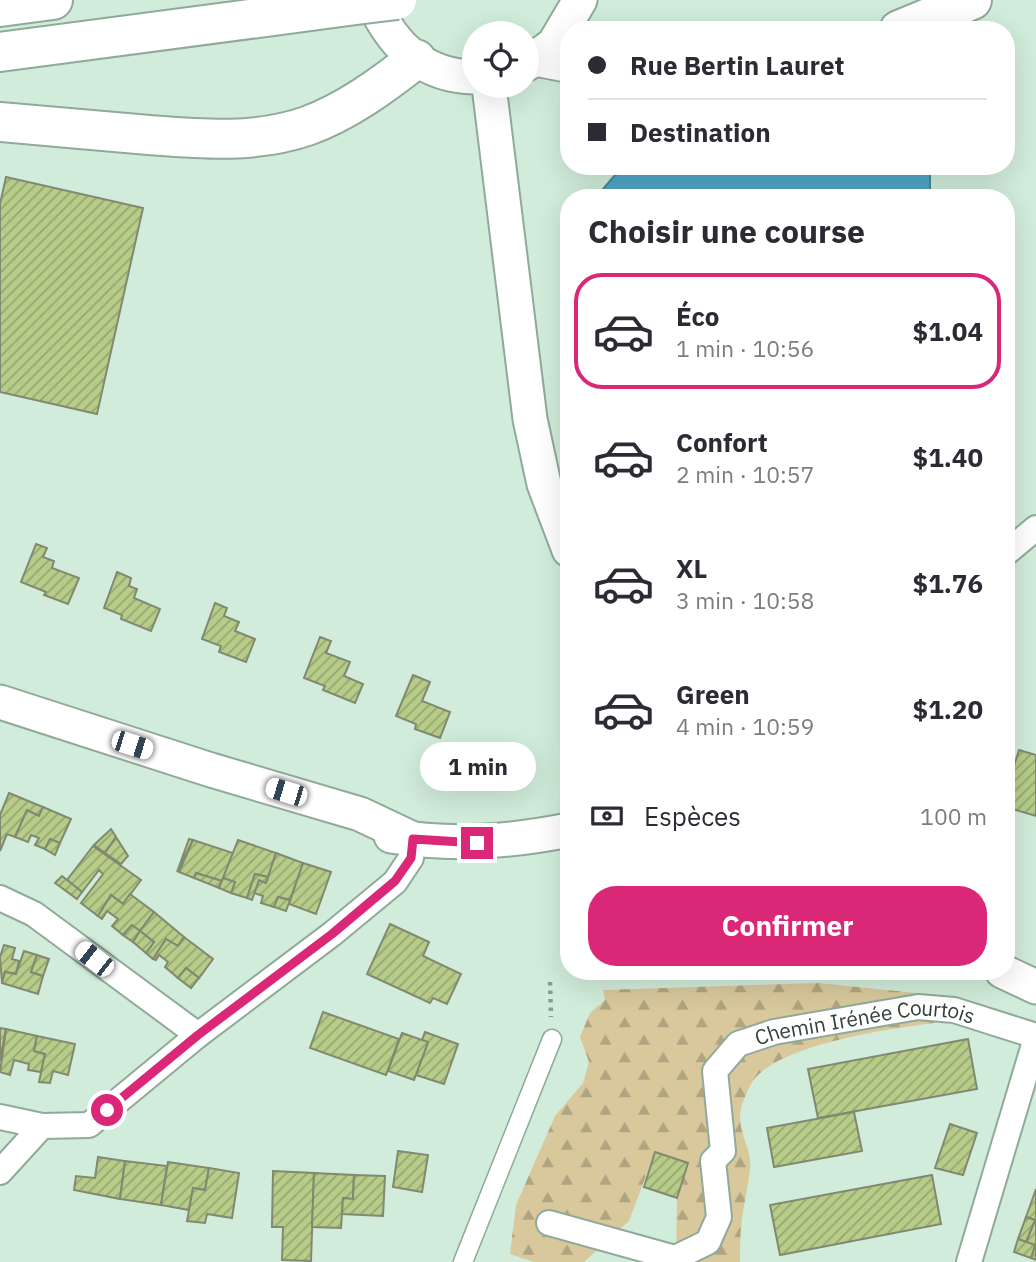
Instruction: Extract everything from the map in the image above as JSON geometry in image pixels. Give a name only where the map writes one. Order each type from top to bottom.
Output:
[{"type":"highway","points":[[0,7],[53,0]]},
{"type":"highway","points":[[0,52],[397,0]]},
{"type":"highway","points":[[921,21],[972,0]]},
{"type":"highway","points":[[0,122],[220,140],[257,137],[307,126],[344,108],[392,78],[415,59]]},
{"type":"main road","points":[[568,21],[580,0]]},
{"type":"main road","points":[[364,3],[389,34],[415,59],[438,71],[462,75]]},
{"type":"main road","points":[[545,62],[560,34]]},
{"type":"main road","points":[[490,98],[530,419],[544,485],[560,527]]},
{"type":"main road","points":[[0,702],[211,770],[360,814],[413,839],[477,843],[560,831]]},
{"type":"main road","points":[[1015,977],[1036,987]]},
{"type":"street","points":[[1015,546],[1036,528]]},
{"type":"street","points":[[0,1117],[42,1126],[89,1125],[198,1035],[332,934],[395,881],[411,858],[413,839]]},
{"type":"street","points":[[0,898],[34,914],[198,1035]]},
{"type":"street","name":"Chemin Irénée Courtois","points":[[549,1223],[675,1258],[708,1242],[719,1217],[713,1161],[723,1150],[715,1071],[738,1044],[774,1032],[918,1007],[954,1010],[1036,1037],[969,1262]]},
{"type":"street","points":[[463,1262],[552,1039]]},
{"type":"street","points":[[0,1172],[42,1126]]},
{"type":"path","points":[[550,982],[552,1039]]},
{"type":"green space","points":[[818,983],[926,994],[934,1023],[866,1034],[815,1046],[772,1064],[754,1079],[745,1096],[740,1117],[750,1167],[741,1224],[740,1262],[676,1262],[677,1198],[688,1163],[655,1152],[629,1221],[584,1262],[534,1262],[510,1254],[516,1205],[555,1116],[583,1083],[589,1062],[580,1037],[590,1013],[605,1000],[603,990]]},
{"type":"water","points":[[615,175],[930,175],[930,189],[603,189]]},
{"type":"building","points":[[6,177],[143,208],[97,414],[0,392],[0,204]]},
{"type":"building","points":[[36,544],[47,548],[43,557],[54,561],[52,568],[79,578],[68,604],[21,582]]},
{"type":"building","points":[[117,572],[131,578],[129,586],[137,589],[134,598],[160,609],[151,631],[121,619],[122,615],[104,608]]},
{"type":"building","points":[[215,603],[227,608],[224,616],[239,622],[235,631],[255,639],[246,662],[219,652],[221,646],[202,639]]},
{"type":"building","points":[[320,637],[331,641],[326,653],[350,662],[344,676],[363,684],[355,703],[323,690],[325,686],[304,678]]},
{"type":"building","points":[[413,675],[430,682],[422,701],[450,712],[440,738],[415,729],[416,724],[396,716]]},
{"type":"building","points":[[1019,750],[1036,755],[1036,816],[1015,810],[1015,763]]},
{"type":"building","points":[[9,793],[43,807],[39,816],[27,810],[15,837],[7,834],[0,851],[0,815]]},
{"type":"building","points":[[43,807],[71,819],[60,843],[50,839],[45,849],[35,845],[39,838],[31,835],[28,842],[15,837],[27,810],[39,816]]},
{"type":"building","points":[[111,829],[116,837],[105,853],[94,845]]},
{"type":"building","points":[[116,837],[128,856],[121,864],[105,853]]},
{"type":"building","points":[[50,839],[60,843],[55,855],[45,849]]},
{"type":"building","points":[[189,839],[193,840],[177,872]]},
{"type":"building","points":[[193,840],[233,853],[222,881],[196,873],[194,878],[179,872]]},
{"type":"building","points":[[238,840],[276,853],[268,877],[255,874],[247,898],[231,893],[235,882],[223,878]]},
{"type":"building","points":[[93,846],[141,880],[123,904],[111,895],[98,916],[81,903],[103,874],[99,870],[82,892],[67,880]]},
{"type":"building","points":[[276,853],[303,863],[290,900],[278,897],[274,907],[261,903],[263,896],[254,893],[259,880],[266,883]]},
{"type":"building","points":[[303,863],[331,872],[316,914],[289,904]]},
{"type":"building","points":[[196,873],[222,881],[219,888],[194,878]]},
{"type":"building","points":[[255,874],[268,877],[266,883],[259,880],[252,900],[247,898]]},
{"type":"building","points":[[62,876],[82,892],[77,899],[55,883]]},
{"type":"building","points":[[223,878],[235,882],[231,893],[219,888]]},
{"type":"building","points":[[130,894],[154,912],[140,931],[132,925],[123,935],[112,926],[118,919],[107,911],[102,919],[98,916],[111,895],[123,904]]},
{"type":"building","points":[[278,897],[290,900],[286,911],[274,907]]},
{"type":"building","points":[[154,912],[184,937],[178,946],[166,939],[153,959],[146,953],[154,942],[140,931]]},
{"type":"building","points":[[390,924],[429,942],[423,956],[461,974],[447,1004],[433,998],[430,1003],[367,974]]},
{"type":"building","points":[[132,925],[140,931],[133,942],[123,935]]},
{"type":"building","points":[[140,931],[154,942],[146,953],[133,942]]},
{"type":"building","points":[[184,937],[213,959],[199,978],[186,968],[178,978],[165,967],[168,962],[159,955],[156,960],[153,959],[166,939],[178,946]]},
{"type":"building","points":[[4,945],[15,948],[12,959],[19,961],[16,974],[5,972],[2,983],[0,957]]},
{"type":"building","points":[[24,951],[37,955],[31,972],[43,976],[38,994],[2,983],[5,972],[16,974]]},
{"type":"building","points":[[37,955],[49,959],[43,976],[31,972]]},
{"type":"building","points":[[186,968],[199,978],[191,988],[178,978]]},
{"type":"building","points":[[323,1012],[399,1039],[386,1075],[310,1048]]},
{"type":"building","points":[[0,1028],[6,1029],[0,1061]]},
{"type":"building","points":[[6,1029],[37,1036],[34,1051],[45,1054],[41,1072],[28,1070],[29,1064],[14,1060],[10,1075],[0,1072]]},
{"type":"building","points":[[425,1032],[458,1044],[444,1084],[416,1075],[428,1042],[422,1040]]},
{"type":"building","points":[[402,1033],[428,1042],[414,1080],[388,1071]]},
{"type":"building","points":[[37,1036],[75,1044],[68,1075],[53,1071],[50,1083],[39,1082],[45,1054],[34,1051]]},
{"type":"building","points":[[968,1039],[977,1089],[818,1118],[808,1069]]},
{"type":"building","points":[[854,1112],[862,1151],[774,1167],[767,1128]]},
{"type":"building","points":[[950,1124],[977,1133],[963,1175],[935,1168]]},
{"type":"building","points":[[398,1151],[428,1155],[422,1192],[393,1187]]},
{"type":"building","points":[[655,1152],[688,1163],[677,1198],[644,1187]]},
{"type":"building","points":[[98,1157],[125,1161],[120,1199],[74,1190],[76,1176],[95,1178]]},
{"type":"building","points":[[125,1161],[167,1166],[161,1205],[120,1199]]},
{"type":"building","points":[[168,1162],[209,1168],[205,1190],[193,1188],[189,1210],[161,1205]]},
{"type":"building","points":[[209,1168],[239,1173],[232,1218],[207,1214],[205,1223],[187,1221],[193,1188],[205,1190]]},
{"type":"building","points":[[273,1171],[314,1173],[311,1261],[282,1260],[283,1227],[272,1227]]},
{"type":"building","points":[[314,1173],[354,1175],[353,1199],[343,1198],[341,1228],[312,1227]]},
{"type":"building","points":[[354,1175],[385,1176],[383,1216],[342,1214],[343,1198],[353,1199]]},
{"type":"building","points":[[932,1175],[941,1224],[780,1255],[770,1205]]},
{"type":"building","points":[[1036,1189],[1036,1260],[1031,1258],[1035,1245],[1026,1242],[1035,1220],[1026,1217]]},
{"type":"building","points":[[1026,1217],[1035,1220],[1026,1242],[1018,1239]]},
{"type":"building","points":[[1018,1239],[1035,1245],[1031,1258],[1014,1252]]},
{"type":"route","points":[[107,1110],[198,1035],[332,934],[395,881],[411,858],[413,839],[477,843]]}]
